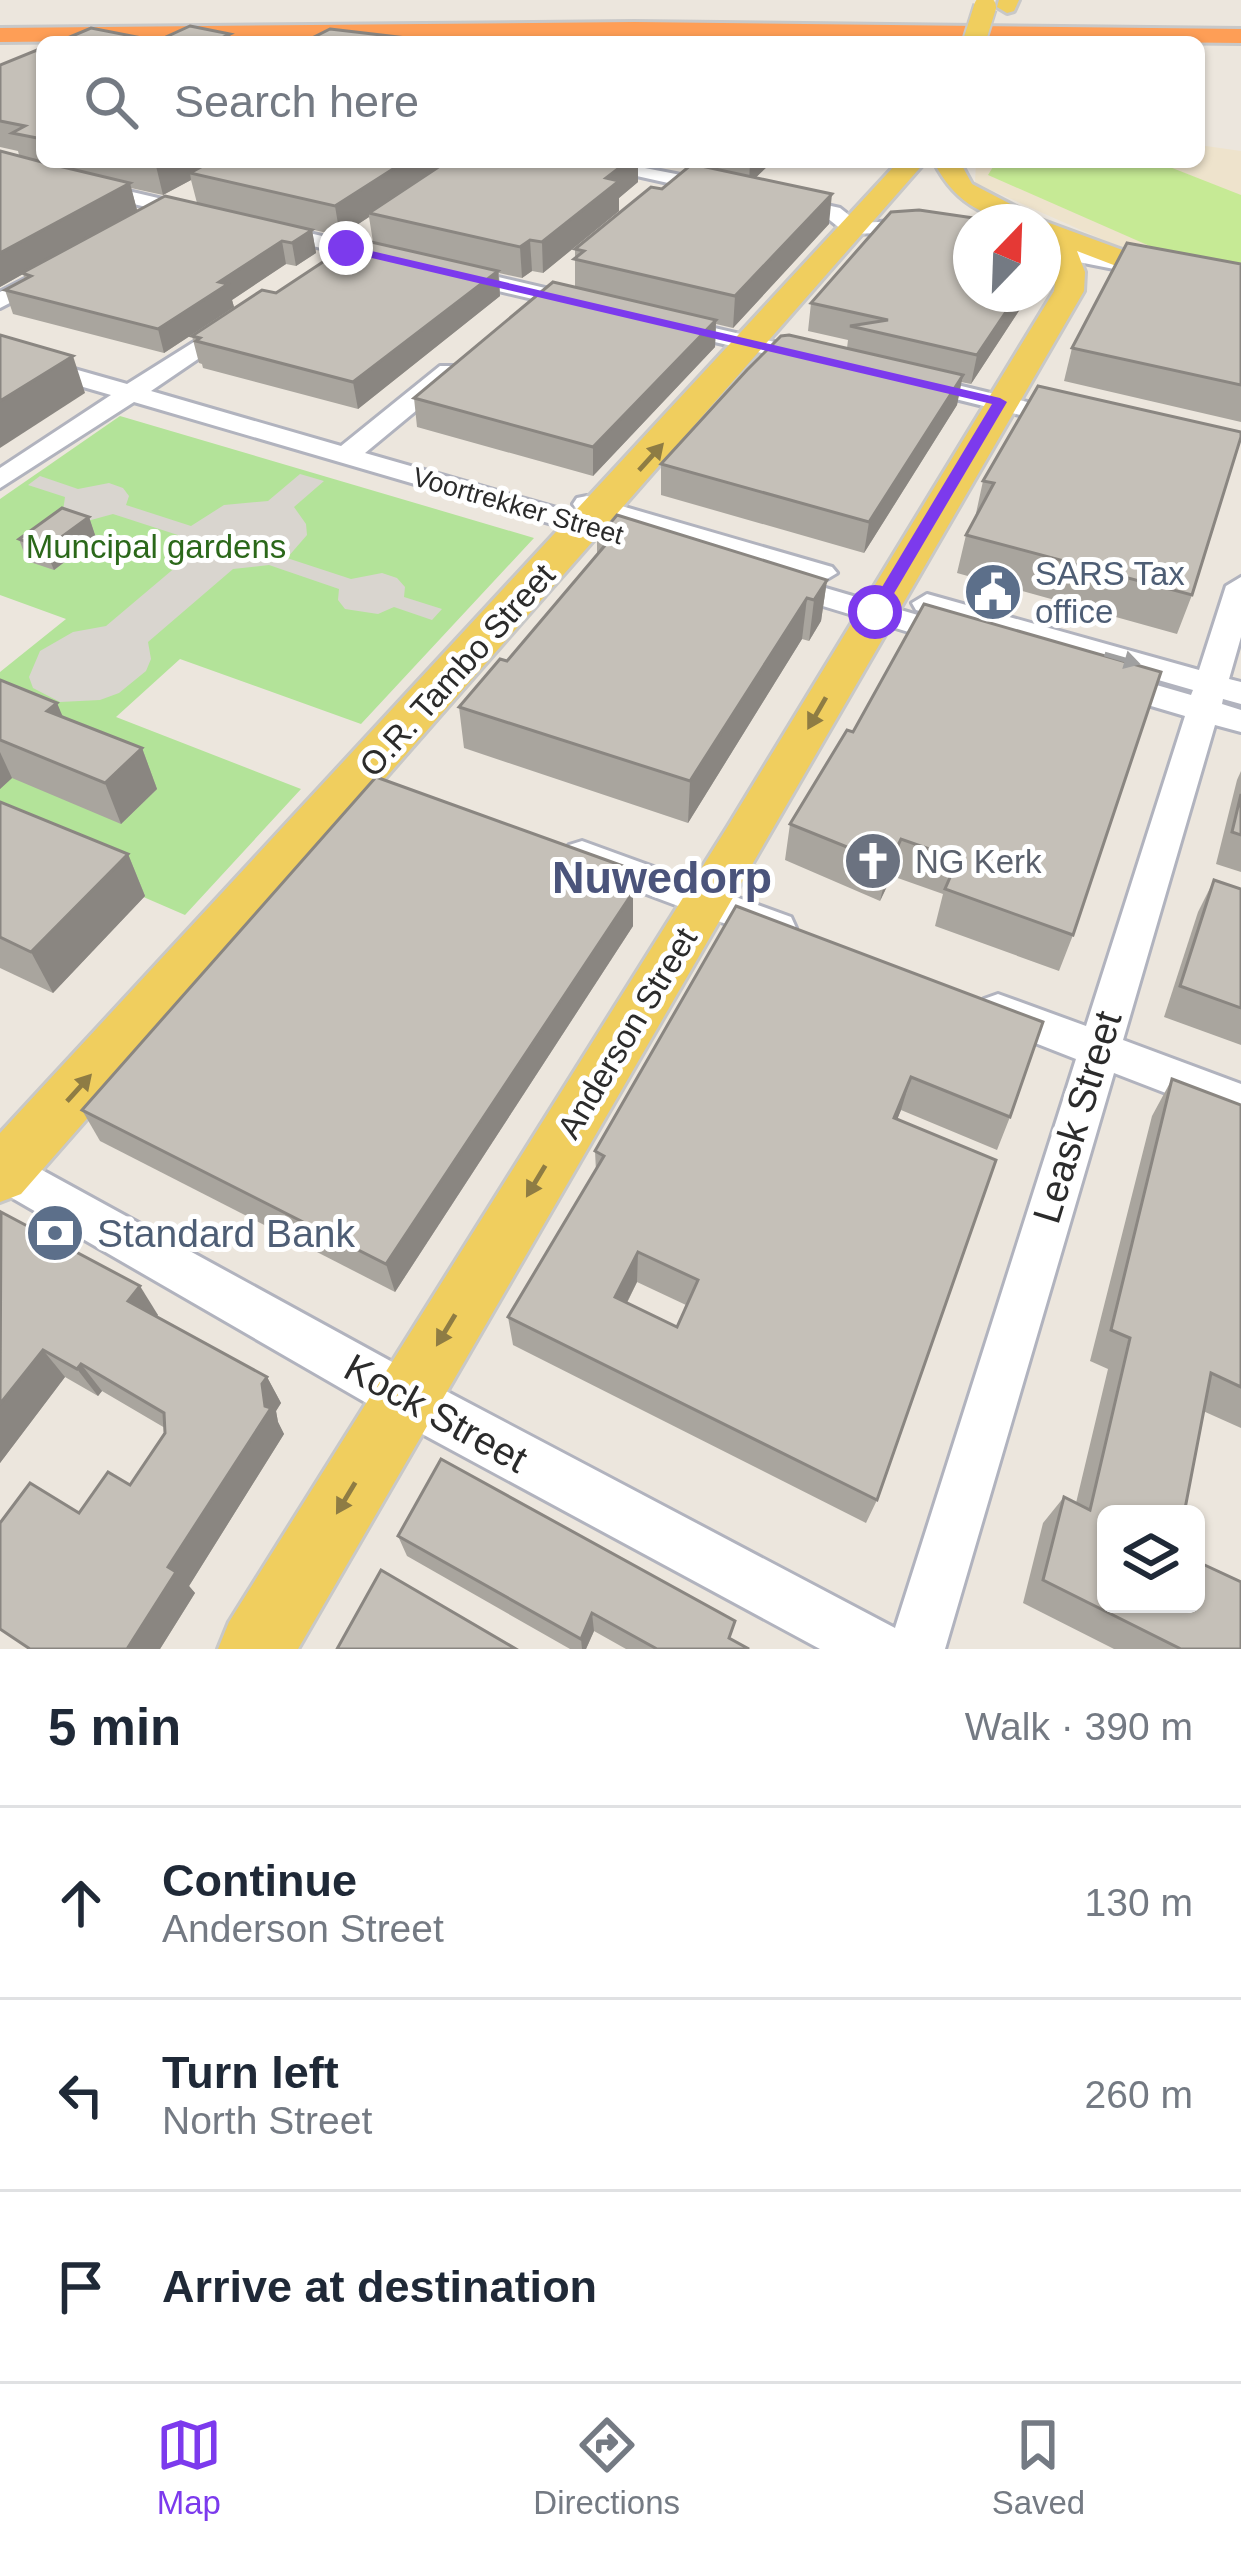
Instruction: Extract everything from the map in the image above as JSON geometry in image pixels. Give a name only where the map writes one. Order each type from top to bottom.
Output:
[{"type":"highway","points":[[1,32],[664,4]]},
{"type":"highway","points":[[387,16],[1241,22]]},
{"type":"highway","points":[[429,31],[537,36]]},
{"type":"highway","points":[[1,32],[1241,36]]},
{"type":"highway","points":[[1205,63],[1241,58]]},
{"type":"main road","points":[[978,36],[997,4]]},
{"type":"main road","points":[[997,4],[998,36]]},
{"type":"main road","name":"O.R. Tambo Street","points":[[2,1170],[907,168]]},
{"type":"main road","points":[[950,168],[961,189],[992,204]]},
{"type":"main road","points":[[1061,237],[1145,268]]},
{"type":"main road","points":[[1061,256],[1074,267],[1069,291]]},
{"type":"main road","points":[[1069,291],[1094,272],[1145,268]]},
{"type":"main road","name":"Anderson Street","points":[[256,1649],[1069,291]]},
{"type":"street","points":[[0,167],[213,217]]},
{"type":"street","points":[[604,168],[668,187],[953,233]]},
{"type":"street","points":[[129,229],[204,186]]},
{"type":"street","points":[[866,218],[915,226]]},
{"type":"street","points":[[337,255],[383,224]]},
{"type":"street","points":[[257,227],[337,255],[422,266],[604,309]]},
{"type":"street","points":[[1061,252],[1241,287]]},
{"type":"street","points":[[0,302],[70,262]]},
{"type":"street","points":[[0,480],[268,302]]},
{"type":"street","points":[[646,319],[842,365]]},
{"type":"street","name":"Voortrekker Street","points":[[0,339],[141,387],[1223,702]]},
{"type":"street","points":[[355,448],[470,352]]},
{"type":"street","name":"Voortrekker Street","points":[[0,355],[141,387]]},
{"type":"street","points":[[888,376],[1088,423]]},
{"type":"street","name":"Leask Street","points":[[916,1649],[1098,1048],[1223,702],[1241,586]]},
{"type":"street","points":[[363,774],[406,790]]},
{"type":"street","points":[[556,846],[815,943]]},
{"type":"street","points":[[968,999],[1241,1103]]},
{"type":"street","name":"Kock Street","points":[[2,1170],[406,1398],[877,1649]]},
{"type":"shaded area","points":[[1205,146],[1241,151],[1241,276],[1142,257],[1061,221],[1061,204],[1022,204],[975,183],[976,168],[1205,168]]},
{"type":"shaded area","points":[[300,474],[324,481],[294,507],[306,524],[307,535],[287,558],[351,579],[382,573],[397,578],[405,587],[404,597],[442,609],[432,620],[394,607],[378,614],[345,609],[338,600],[339,589],[269,565],[233,569],[148,642],[151,659],[146,671],[119,693],[100,700],[60,702],[33,688],[29,677],[40,651],[73,632],[106,626],[190,555],[187,538],[113,514],[91,520],[73,518],[63,511],[65,497],[28,485],[40,476],[78,489],[109,483],[123,488],[129,496],[126,505],[191,526],[224,505],[268,501]]},
{"type":"green space","points":[[992,168],[1172,168],[1241,195],[1241,265],[1161,251],[988,175]]},
{"type":"green space","name":"Muncipal gardens","points":[[120,416],[534,538],[361,724],[180,659],[116,717],[301,789],[185,915],[0,835],[0,672],[66,619],[0,595],[0,499]]},
{"type":"building","points":[[190,26],[230,34],[226,36],[168,36]]},
{"type":"building","points":[[91,28],[132,36],[72,36]]},
{"type":"building","points":[[330,29],[390,36],[316,36]]},
{"type":"building","points":[[36,50],[36,138],[12,133],[25,126],[0,121],[0,65]]},
{"type":"building","points":[[0,151],[36,160],[36,168],[67,168],[130,183],[0,253]]},
{"type":"building","points":[[199,168],[395,168],[335,206],[190,173]]},
{"type":"building","points":[[437,168],[619,168],[606,178],[619,181],[542,242],[530,240],[520,247],[369,213]]},
{"type":"building","points":[[687,168],[711,168],[832,194],[735,296],[574,259],[584,251],[575,249],[651,187],[662,189]]},
{"type":"building","points":[[165,196],[312,230],[292,243],[282,241],[219,282],[228,284],[158,329],[5,290],[31,276],[22,273]]},
{"type":"building","points":[[891,212],[953,215],[953,312],[1006,312],[977,355],[850,326],[888,320],[811,303]]},
{"type":"building","points":[[345,236],[498,271],[353,382],[196,341],[200,338],[192,336],[262,290],[276,293],[338,252],[325,249]]},
{"type":"building","points":[[1127,243],[1241,264],[1241,385],[1072,348]]},
{"type":"building","points":[[553,282],[716,320],[593,447],[414,398]]},
{"type":"building","points":[[0,335],[73,356],[0,401]]},
{"type":"building","points":[[781,336],[963,375],[869,522],[661,464],[747,370]]},
{"type":"building","points":[[1038,386],[1241,432],[1192,595],[966,535],[994,483],[983,481]]},
{"type":"building","points":[[62,508],[89,517],[45,549],[19,539]]},
{"type":"building","points":[[617,515],[827,580],[814,600],[807,598],[690,781],[459,707],[500,659],[507,661],[607,543],[597,539]]},
{"type":"building","points":[[924,604],[1161,672],[1073,935],[945,889],[958,859],[901,839],[889,864],[790,824],[847,730],[853,732]]},
{"type":"building","points":[[0,680],[57,703],[47,711],[142,748],[105,783],[0,740]]},
{"type":"building","points":[[376,777],[623,866],[633,892],[386,1264],[82,1110]]},
{"type":"building","points":[[1241,794],[1241,835],[1232,832]]},
{"type":"building","points":[[0,802],[128,854],[31,952],[0,937]]},
{"type":"building","points":[[1214,880],[1241,889],[1241,1008],[1180,986]]},
{"type":"building","points":[[736,906],[1043,1022],[1010,1117],[911,1077],[894,1118],[996,1160],[877,1500],[508,1317],[604,1156],[595,1151]],"holes":[[[638,1252],[698,1280],[677,1327],[615,1297]]]},
{"type":"building","points":[[1172,1079],[1241,1105],[1241,1387],[1211,1373],[1186,1505],[1097,1505],[1097,1607],[1043,1580],[1064,1497],[1090,1510],[1130,1338],[1111,1330]]},
{"type":"building","points":[[1,1212],[140,1286],[128,1301],[267,1377],[262,1384],[265,1406],[271,1408],[168,1567],[176,1572],[127,1649],[30,1649],[0,1629],[0,1523],[30,1483],[79,1513],[108,1472],[130,1485],[165,1433],[164,1413],[81,1364],[77,1369],[43,1350],[0,1404]]},
{"type":"building","points":[[441,1459],[735,1621],[729,1638],[749,1649],[657,1649],[592,1613],[581,1639],[398,1536]]},
{"type":"building","points":[[1205,1565],[1241,1582],[1241,1649],[1181,1649],[1109,1613],[1205,1613]]},
{"type":"building","points":[[381,1570],[516,1649],[337,1649]]},
{"type":"place","name":"SARS Tax office","points":[[993,592]]},
{"type":"place","name":"NG Kerk","points":[[873,861]]},
{"type":"place","name":"Standard Bank","points":[[55,1233]]},
{"type":"district","name":"Nuwedorp","points":[[662,877]]},
{"type":"route","points":[[346,248],[1000,402],[875,612]]}]
